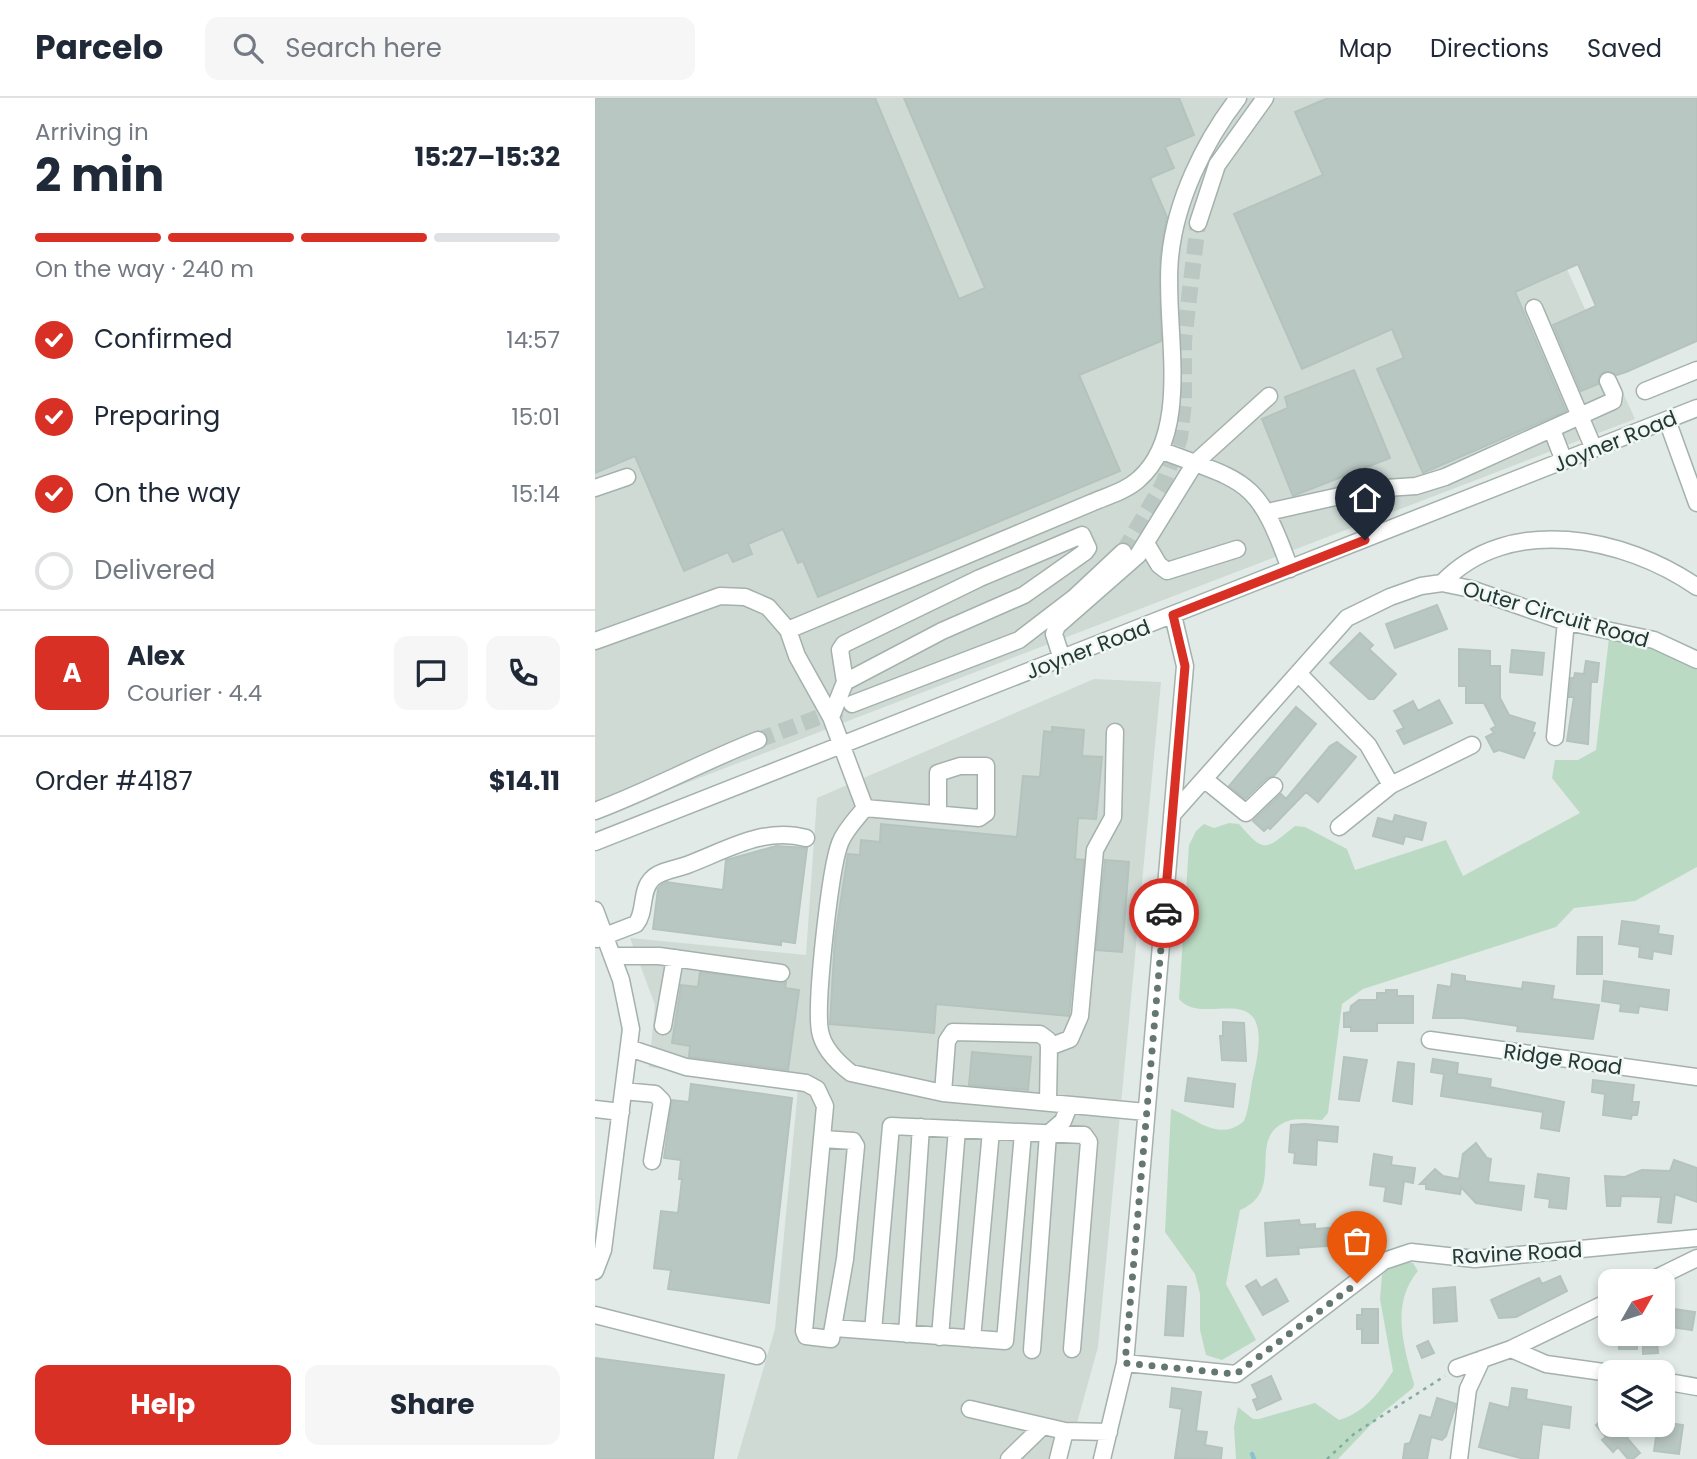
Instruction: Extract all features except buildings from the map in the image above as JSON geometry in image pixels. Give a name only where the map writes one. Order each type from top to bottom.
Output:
[{"type":"street","points":[[787,630],[1130,486],[1148,470],[1160,450],[1172,400],[1169,265],[1173,241],[1202,153],[1216,127],[1238,98]]},
{"type":"street","points":[[1198,223],[1217,165],[1265,98]]},
{"type":"street","points":[[1534,308],[1594,449]]},
{"type":"street","points":[[1645,391],[1697,370]]},
{"type":"street","points":[[1268,512],[1371,489],[1416,486],[1457,472],[1613,401],[1614,394],[1608,381]]},
{"type":"street","points":[[1062,659],[1054,634],[1057,626],[1130,564],[1195,463],[1269,396]]},
{"type":"street","name":"Joyner Road","points":[[595,842],[1697,408]]},
{"type":"street","points":[[1667,420],[1691,465],[1697,503]]},
{"type":"street","points":[[1552,430],[1564,461]]},
{"type":"street","points":[[1160,450],[1240,482],[1268,512],[1290,569]]},
{"type":"street","points":[[595,488],[627,477]]},
{"type":"street","points":[[831,717],[845,682],[839,650],[844,644],[980,578],[1078,534],[1082,536],[1087,548],[1085,552],[1024,595],[942,631],[845,682]]},
{"type":"street","points":[[1442,583],[1470,560],[1539,538],[1588,541],[1673,570],[1697,587]]},
{"type":"street","points":[[1146,543],[1159,565],[1167,570],[1237,549]]},
{"type":"street","points":[[852,704],[1019,640],[1075,597],[1123,552]]},
{"type":"street","name":"Outer Circuit Road","points":[[1172,815],[1347,618],[1390,597],[1442,583],[1471,589],[1566,621],[1654,640],[1697,660]]},
{"type":"street","points":[[595,641],[720,596],[745,597],[768,607],[787,630],[797,656],[831,717],[865,808]]},
{"type":"street","points":[[1102,1459],[1125,1363],[1185,666],[1173,615]]},
{"type":"street","points":[[1555,737],[1566,621]]},
{"type":"street","points":[[1298,673],[1368,745],[1391,785]]},
{"type":"street","points":[[1049,1047],[1070,1039],[1080,1016],[1096,842],[1113,817],[1115,732]]},
{"type":"street","points":[[595,811],[658,787],[696,764],[758,740]]},
{"type":"street","points":[[1339,827],[1391,785],[1472,745]]},
{"type":"street","points":[[1204,779],[1246,813],[1274,786]]},
{"type":"street","points":[[865,808],[845,832],[835,858],[819,1030],[829,1050],[851,1073],[943,1093],[1146,1112]]},
{"type":"street","points":[[865,808],[938,814]]},
{"type":"street","points":[[600,938],[632,928],[639,920],[647,887],[656,876],[731,846],[767,836],[781,834],[806,838]]},
{"type":"street","points":[[595,910],[600,938],[612,956],[621,980],[631,1029],[603,1250],[595,1271]]},
{"type":"street","points":[[612,956],[675,958],[781,973]]},
{"type":"street","points":[[663,1026],[675,958]]},
{"type":"street","points":[[943,1093],[947,1041],[953,1032],[1040,1034],[1048,1040],[1049,1047],[1048,1102]]},
{"type":"street","name":"Ridge Road","points":[[1430,1040],[1697,1077]]},
{"type":"street","points":[[629,1048],[686,1067],[813,1086],[825,1106],[805,1334],[832,1339],[856,1146],[853,1141],[823,1139]]},
{"type":"street","points":[[624,1091],[655,1094],[662,1101],[652,1161]]},
{"type":"street","points":[[1033,1350],[1048,1134],[1063,1121],[1069,1106]]},
{"type":"street","points":[[595,1109],[621,1112]]},
{"type":"street","points":[[873,1331],[890,1128],[893,1125],[1084,1135],[1088,1140],[1072,1349]]},
{"type":"street","points":[[907,1334],[921,1127]]},
{"type":"street","points":[[940,1336],[957,1129]]},
{"type":"street","points":[[972,1339],[991,1131]]},
{"type":"street","points":[[835,1328],[1003,1342],[1007,1340],[1023,1133]]},
{"type":"street","name":"Ravine Road","points":[[1125,1363],[1236,1374],[1384,1261],[1401,1253],[1475,1259],[1697,1238]]},
{"type":"street","points":[[1675,1269],[1697,1258]]},
{"type":"street","points":[[1457,1368],[1511,1349],[1598,1307]]},
{"type":"street","points":[[595,1315],[757,1356]]},
{"type":"street","points":[[1511,1349],[1546,1364],[1598,1371]]},
{"type":"street","points":[[1459,1459],[1468,1389],[1482,1359]]},
{"type":"street","points":[[1675,1383],[1697,1387]]},
{"type":"street","points":[[970,1409],[1065,1431],[1109,1432]]},
{"type":"street","points":[[1009,1459],[1043,1426]]},
{"type":"street","points":[[1058,1459],[1065,1431]]},
{"type":"path","points":[[1327,1459],[1355,1433],[1457,1368]]},
{"type":"shaded area","points":[[595,98],[1489,98],[1635,419],[595,818]]},
{"type":"shaded area","points":[[1094,679],[1161,682],[1098,1347],[1067,1459],[737,1459],[775,1329],[798,1089],[649,1067],[655,1005],[630,938],[806,955],[817,798]]},
{"type":"green space","points":[[1609,638],[1659,650],[1697,670],[1697,867],[1635,901],[1574,908],[1556,927],[1363,989],[1342,1004],[1328,1113],[1322,1120],[1292,1120],[1275,1129],[1266,1151],[1262,1190],[1254,1201],[1240,1210],[1226,1284],[1256,1340],[1222,1360],[1206,1355],[1200,1330],[1200,1294],[1195,1274],[1165,1232],[1171,1109],[1207,1127],[1217,1129],[1226,1130],[1244,1121],[1259,1041],[1256,1022],[1247,1012],[1190,1007],[1179,999],[1189,845],[1196,831],[1204,824],[1214,828],[1229,823],[1239,824],[1255,840],[1265,845],[1271,844],[1295,826],[1305,827],[1347,849],[1355,870],[1446,840],[1463,876],[1580,813],[1552,778],[1555,760],[1578,760],[1596,750]]},
{"type":"green space","points":[[1403,1261],[1413,1263],[1418,1271],[1409,1284],[1402,1311],[1403,1341],[1413,1388],[1382,1413],[1338,1459],[1236,1459],[1234,1427],[1238,1407],[1253,1419],[1259,1419],[1315,1403],[1339,1420],[1364,1407],[1377,1394],[1393,1371],[1380,1299],[1382,1275],[1393,1264]]},
{"type":"waterway","points":[[1252,1454],[1254,1459]]},
{"type":"tunnel","points":[[1123,552],[1163,484],[1180,438],[1184,403],[1184,341],[1198,223]]},
{"type":"tunnel","points":[[758,740],[841,709]]},
{"type":"way so far","points":[[1164,913],[1125,1363],[1236,1374],[1357,1283]]},
{"type":"route","points":[[1164,913],[1185,666],[1173,615],[1365,540]]}]
